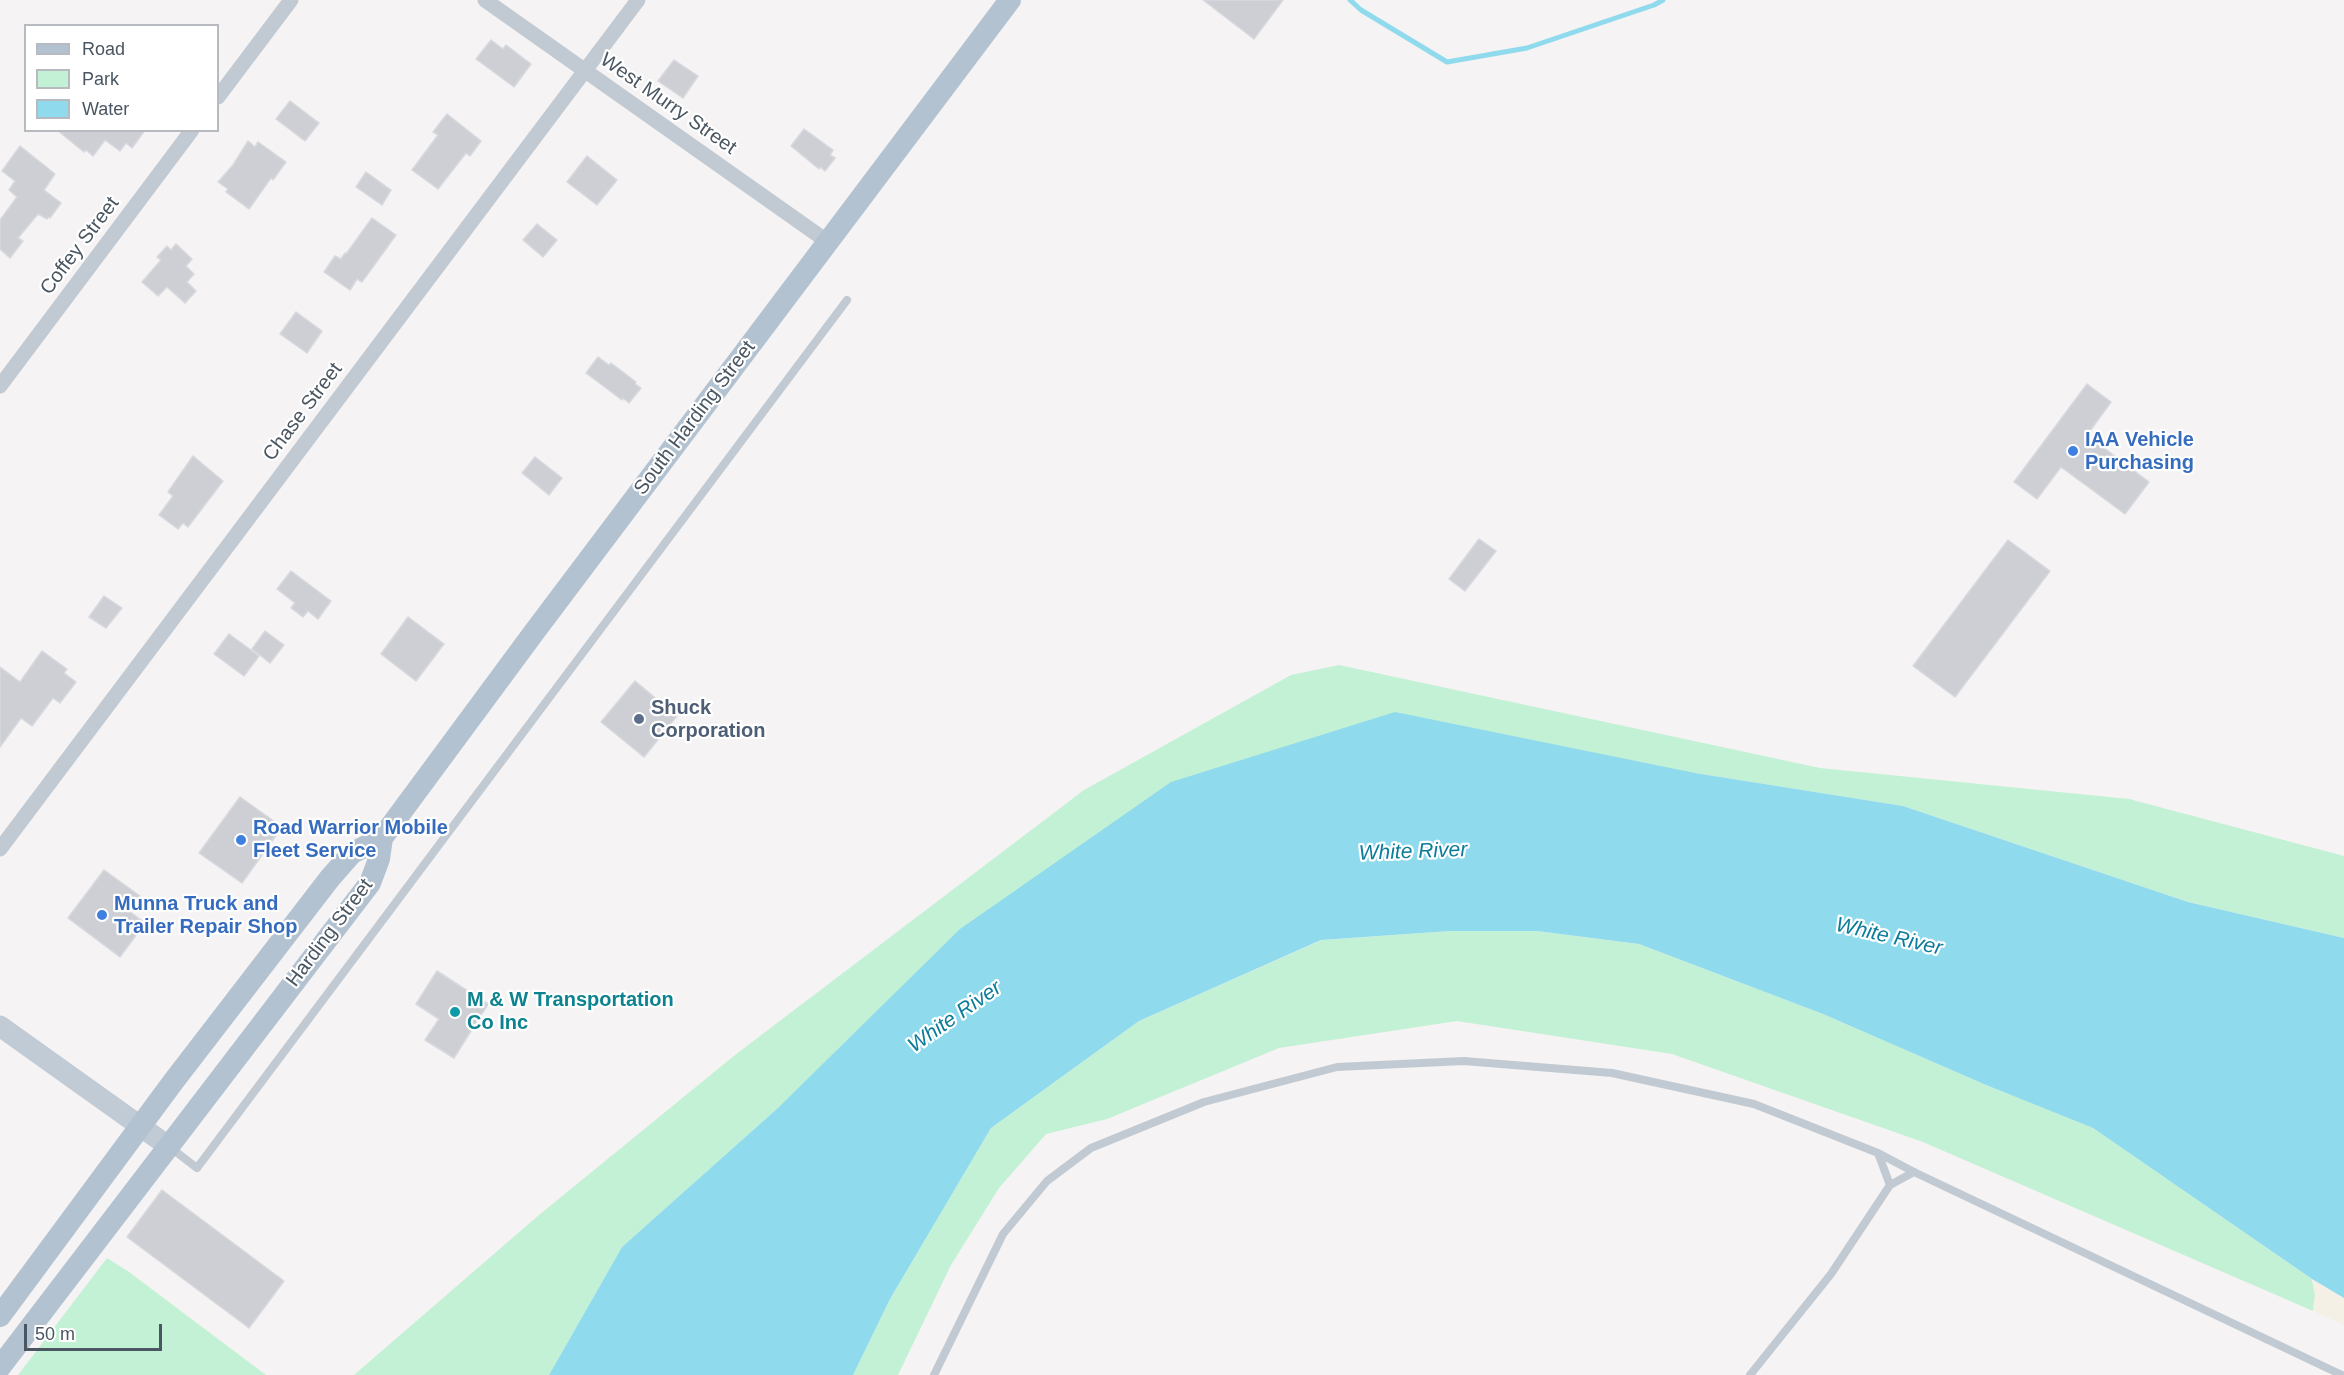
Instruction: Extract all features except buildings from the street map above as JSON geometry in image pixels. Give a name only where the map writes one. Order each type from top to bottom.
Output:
[{"type":"main road","name":"South Harding Street","points":[[382,838],[1010,0]]},
{"type":"main road","name":"Harding Street","points":[[0,1316],[141,1126],[343,863],[361,847],[382,838]]},
{"type":"main road","name":"Harding Street","points":[[0,1367],[370,882],[379,859],[382,838]]},
{"type":"main road","points":[[0,1026],[168,1146]]},
{"type":"street","points":[[219,96],[291,0]]},
{"type":"street","name":"West Murry Street","points":[[485,0],[828,242]]},
{"type":"street","name":"Chase Street","points":[[0,849],[638,0]]},
{"type":"street","name":"Coffey Street","points":[[0,386],[190,132]]},
{"type":"lane","points":[[168,1146],[197,1168],[848,300]]},
{"type":"lane","points":[[934,1375],[1003,1234],[1047,1181],[1091,1148],[1194,1106],[1337,1066],[1464,1061],[1612,1073],[1754,1104],[1878,1153],[2342,1375]]},
{"type":"lane","points":[[1878,1153],[1890,1185]]},
{"type":"lane","points":[[1750,1375],[1831,1274],[1890,1185],[1914,1172]]},
{"type":"green space","points":[[1339,665],[1820,768],[2129,799],[2344,856],[2344,938],[2188,902],[1903,806],[1695,773],[779,1107],[622,1247],[549,1375],[354,1375],[539,1215],[735,1055],[1084,790],[1291,675]]},
{"type":"green space","points":[[1450,931],[1537,931],[1639,944],[1823,1014],[1986,1085],[2093,1128],[2312,1279],[2315,1295],[2313,1311],[1923,1142],[1672,1054],[1457,1021],[1279,1048],[1107,1119],[1046,1134],[999,1188],[951,1265],[898,1375],[853,1375],[890,1299],[991,1128],[1139,1021],[1322,940]]},
{"type":"green space","points":[[107,1258],[129,1272],[266,1375],[18,1375]]},
{"type":"sand","points":[[2312,1279],[2344,1298],[2344,1325],[2313,1311],[2315,1295]]},
{"type":"water","name":"White River","points":[[1395,712],[1695,773],[1903,806],[2188,902],[2344,938],[2344,1298],[2312,1279],[2093,1128],[1986,1085],[1823,1014],[1639,944],[1537,931],[1450,931],[1321,940],[1139,1021],[991,1128],[890,1299],[853,1375],[549,1375],[622,1247],[779,1107],[960,929],[1171,782]]},
{"type":"waterway","points":[[1350,0],[1361,10],[1447,62],[1527,48],[1663,0]]},
{"type":"place","name":"IAA Vehicle Purchasing","points":[[2073,451]]},
{"type":"place","name":"Shuck Corporation","points":[[639,719]]},
{"type":"place","name":"Road Warrior Mobile Fleet Service","points":[[241,840]]},
{"type":"place","name":"Munna Truck and Trailer Repair Shop","points":[[102,915]]},
{"type":"place","name":"M & W Transportation Co Inc","points":[[455,1012]]}]
